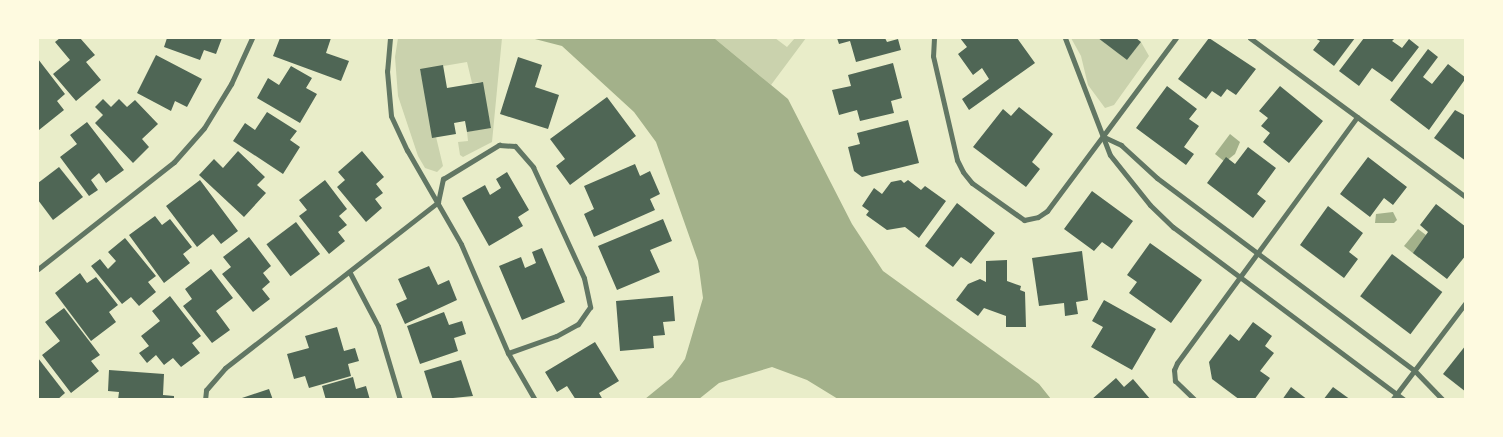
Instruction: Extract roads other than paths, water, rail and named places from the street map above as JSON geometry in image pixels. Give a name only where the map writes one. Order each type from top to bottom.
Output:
[{"type":"street","points":[[38,269],[174,162],[204,128],[232,84],[252,38]]},
{"type":"street","points":[[390,38],[387,71],[391,116],[407,150],[462,244],[508,353],[535,400]]},
{"type":"street","points":[[934,38],[933,56],[957,160],[972,183],[1011,213],[1024,220],[1038,217],[1047,211],[1176,38]]},
{"type":"street","points":[[1065,38],[1115,163],[1150,205],[1173,227],[1404,400]]},
{"type":"street","points":[[1250,38],[1466,197]]},
{"type":"street","points":[[1195,400],[1175,381],[1174,370],[1357,117]]},
{"type":"street","points":[[1104,137],[1121,145],[1157,178],[1414,370],[1443,400]]},
{"type":"street","points":[[205,400],[206,390],[225,368],[350,273],[438,202],[443,179],[499,145],[515,146],[533,166],[584,278],[590,307],[578,324],[571,328],[508,353]]},
{"type":"street","points":[[350,273],[378,326],[400,400]]},
{"type":"street","points":[[1392,400],[1466,302]]}]
